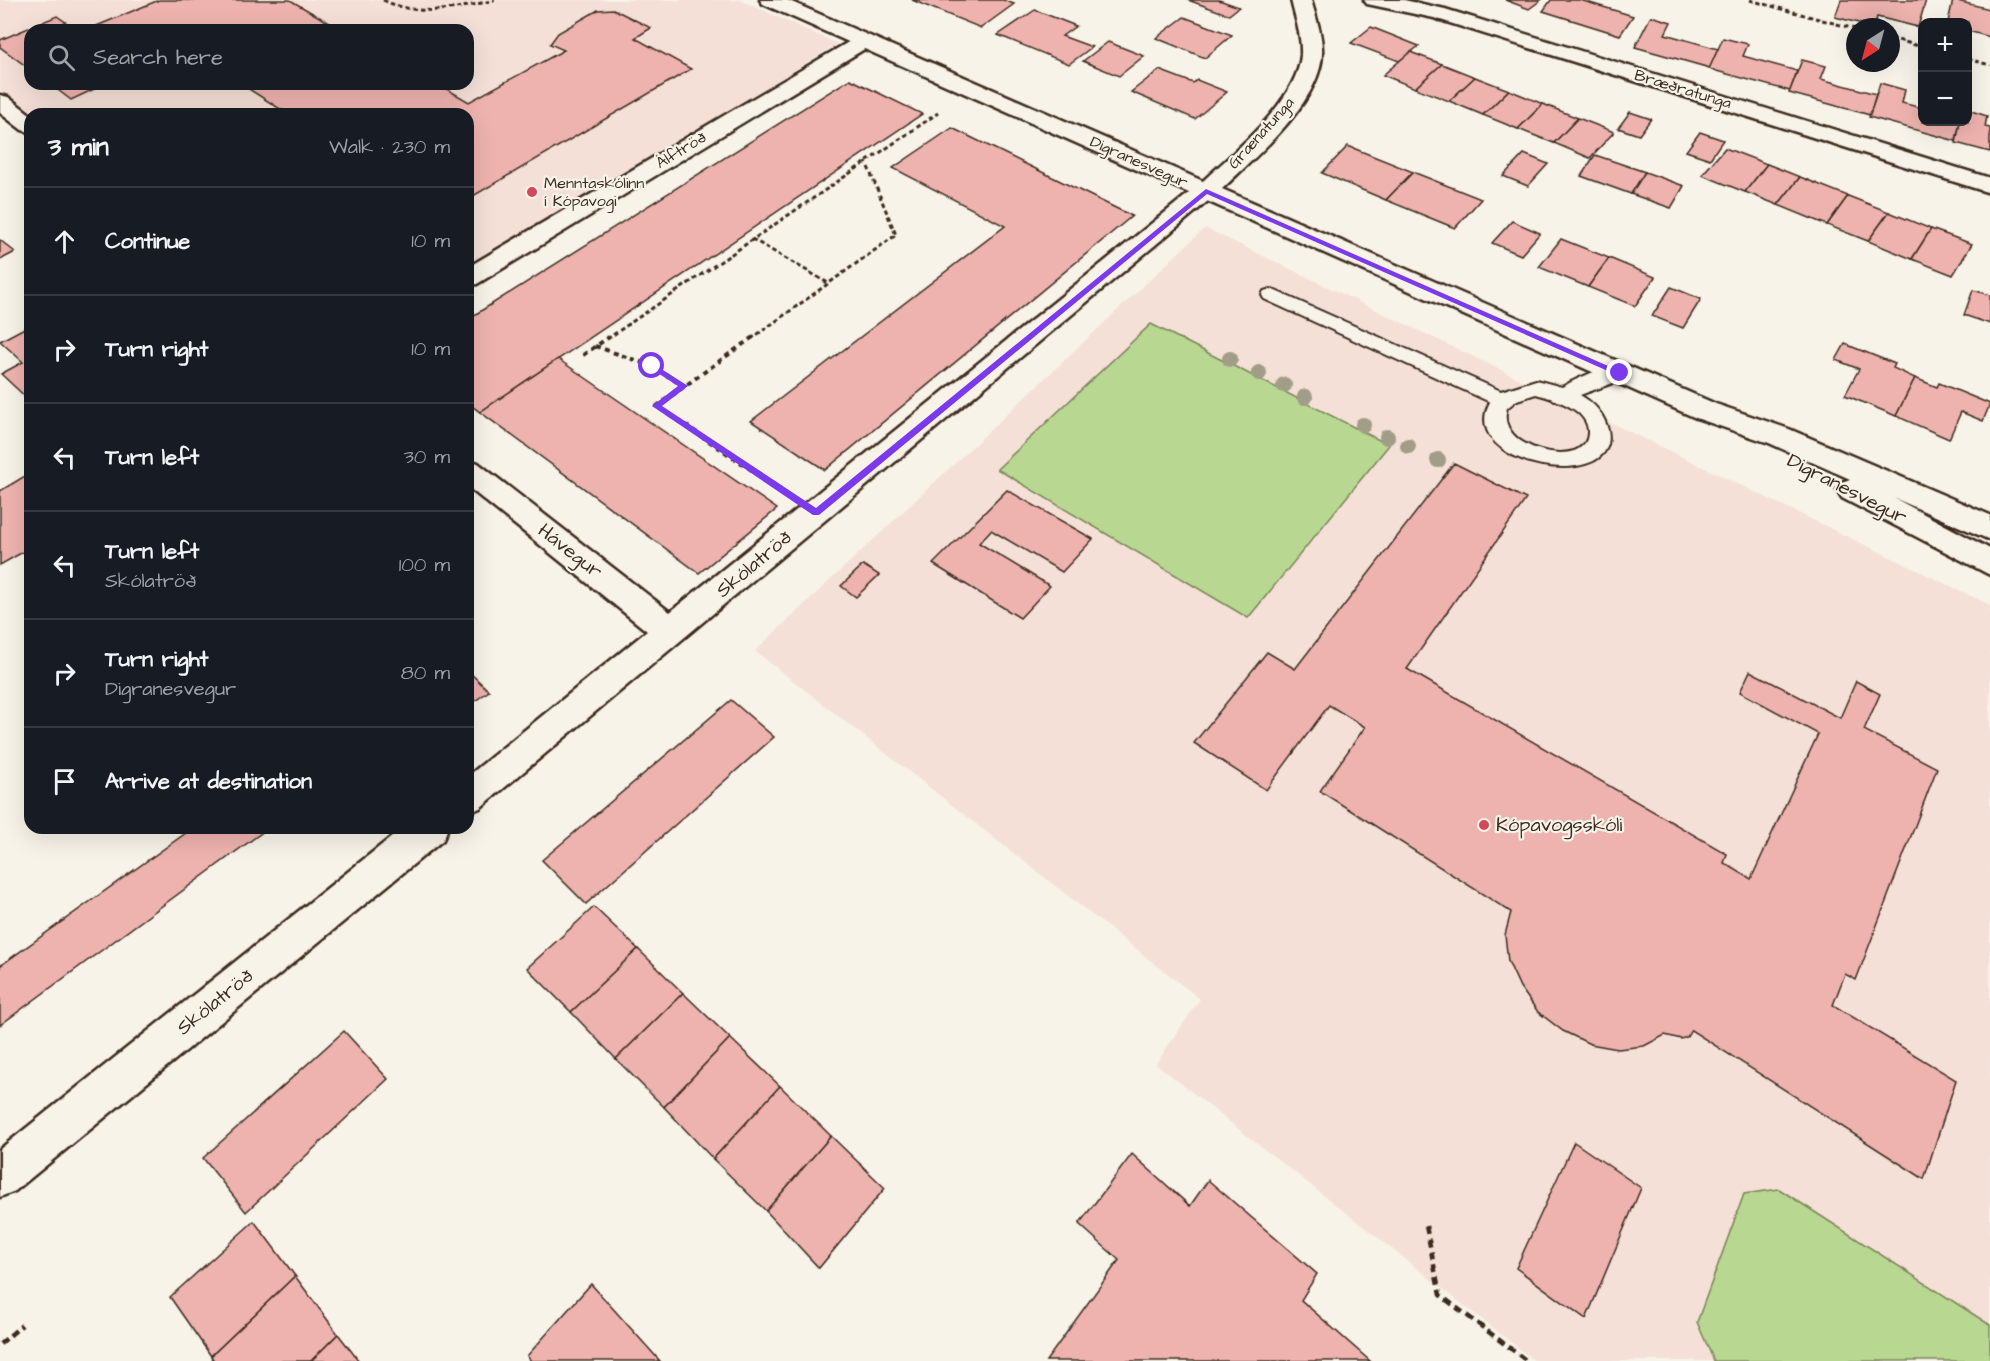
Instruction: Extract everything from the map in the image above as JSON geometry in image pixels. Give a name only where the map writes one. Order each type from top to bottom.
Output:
[{"type":"street","name":"Digranesvegur","points":[[770,0],[1706,411],[1779,436],[1990,528]]},
{"type":"street","name":"Grænatunga","points":[[1206,191],[1266,130],[1298,92],[1310,64],[1311,38],[1301,0]]},
{"type":"street","name":"Bræðratunga","points":[[1374,0],[1438,14],[1990,186]]},
{"type":"street","name":"Álftröð","points":[[474,274],[864,41]]},
{"type":"street","points":[[0,102],[24,120]]},
{"type":"street","name":"Skólatröð","points":[[474,792],[672,632],[1206,191]]},
{"type":"street","name":"Digranesvegur","points":[[1706,411],[1775,453],[1831,479],[1990,563]]},
{"type":"street","name":"Hávegur","points":[[474,476],[672,632]]},
{"type":"street","name":"Skólatröð","points":[[0,1176],[423,834]]},
{"type":"lane","points":[[1271,295],[1501,399]]},
{"type":"lane","points":[[1566,394],[1582,385],[1620,373]]},
{"type":"lane","points":[[1522,388],[1544,388],[1566,394],[1581,403],[1593,415],[1599,434],[1593,450],[1581,458],[1565,461],[1547,460],[1529,454],[1513,445],[1501,434],[1495,421],[1495,409],[1501,399],[1522,388]]},
{"type":"path","points":[[383,0],[398,9],[417,14],[495,0]]},
{"type":"path","points":[[1750,0],[1846,26]]},
{"type":"path","points":[[1900,41],[1918,46]]},
{"type":"path","points":[[1972,60],[1990,65]]},
{"type":"path","points":[[582,355],[942,110]]},
{"type":"path","points":[[816,513],[657,406],[896,235],[866,162]]},
{"type":"path","points":[[752,239],[828,283]]},
{"type":"path","points":[[595,346],[652,366],[684,386]]},
{"type":"path","points":[[1426,1226],[1440,1295],[1527,1361]]},
{"type":"path","points":[[0,1344],[22,1324]]},
{"type":"shaded area","name":"Menntaskólinn í Kópavogi","points":[[0,0],[740,0],[838,44],[474,265],[474,108],[24,109],[0,90]]},
{"type":"shaded area","name":"Kópavogsskóli","points":[[1205,228],[1990,605],[1990,1361],[1535,1361],[1156,1064],[1200,999],[755,651]]},
{"type":"green space","points":[[1151,324],[1389,445],[1248,618],[997,469]]},
{"type":"green space","points":[[1779,1189],[1990,1325],[1990,1361],[1714,1361],[1697,1322],[1744,1194]]},
{"type":"building","points":[[159,0],[290,0],[332,24],[101,24]]},
{"type":"building","points":[[912,0],[1003,0],[1014,4],[981,28]]},
{"type":"building","points":[[1188,0],[1219,0],[1239,7],[1229,15]]},
{"type":"building","points":[[1505,0],[1541,0],[1529,9]]},
{"type":"building","points":[[1551,0],[1580,0],[1633,16],[1620,35],[1543,11]]},
{"type":"building","points":[[1841,0],[1926,0],[1921,18],[1918,18],[1918,27],[1900,23],[1900,18],[1846,18],[1846,20],[1835,17]]},
{"type":"building","points":[[1953,0],[1990,9],[1990,37],[1972,32],[1972,18],[1949,18]]},
{"type":"building","points":[[613,9],[651,28],[635,38],[691,69],[474,196],[474,108],[279,108],[250,90],[448,90],[469,102],[564,50],[550,44],[558,33],[598,10]]},
{"type":"building","points":[[1035,10],[1076,26],[1062,36],[1092,47],[1069,64],[998,35]]},
{"type":"building","points":[[57,16],[68,24],[38,24]]},
{"type":"building","points":[[1651,16],[1671,22],[1665,34],[1718,49],[1710,68],[1635,47]]},
{"type":"building","points":[[1184,17],[1232,35],[1205,58],[1156,38]]},
{"type":"building","points":[[1371,27],[1419,46],[1399,61],[1351,43]]},
{"type":"building","points":[[24,30],[24,65],[0,47],[0,40]]},
{"type":"building","points":[[1723,38],[1748,44],[1743,56],[1797,71],[1790,91],[1709,69]]},
{"type":"building","points":[[1108,42],[1144,56],[1119,76],[1083,61]]},
{"type":"building","points":[[1410,52],[1442,64],[1415,88],[1383,75]]},
{"type":"building","points":[[1802,60],[1826,66],[1821,79],[1876,94],[1870,115],[1789,93]]},
{"type":"building","points":[[1442,64],[1475,77],[1449,101],[1415,88]]},
{"type":"building","points":[[1159,70],[1193,83],[1197,80],[1227,92],[1195,119],[1131,92]]},
{"type":"building","points":[[1475,77],[1509,90],[1483,115],[1449,101]]},
{"type":"building","points":[[850,79],[922,114],[480,412],[474,408],[474,315]]},
{"type":"building","points":[[1880,83],[1905,90],[1902,103],[1918,107],[1918,126],[1959,126],[1956,141],[1869,117]]},
{"type":"building","points":[[58,90],[92,90],[71,100]]},
{"type":"building","points":[[1509,90],[1543,104],[1518,129],[1483,115]]},
{"type":"building","points":[[1543,104],[1578,118],[1554,143],[1518,129]]},
{"type":"building","points":[[1972,111],[1987,116],[1985,127],[1990,128],[1990,152],[1956,143],[1959,126],[1972,126]]},
{"type":"building","points":[[1630,112],[1651,119],[1639,135],[1618,128]]},
{"type":"building","points":[[1578,118],[1614,132],[1590,158],[1554,143]]},
{"type":"building","points":[[952,128],[1132,216],[825,470],[751,421],[1005,226],[893,168]]},
{"type":"building","points":[[1700,132],[1723,140],[1710,159],[1686,151]]},
{"type":"building","points":[[1348,146],[1413,172],[1386,200],[1322,173]]},
{"type":"building","points":[[1725,148],[1767,164],[1745,192],[1702,175]]},
{"type":"building","points":[[1524,154],[1548,164],[1528,186],[1503,176]]},
{"type":"building","points":[[1595,155],[1645,172],[1631,194],[1581,176]]},
{"type":"building","points":[[1767,164],[1800,177],[1778,205],[1745,192]]},
{"type":"building","points":[[1413,172],[1481,199],[1455,228],[1386,200]]},
{"type":"building","points":[[1645,172],[1684,186],[1671,208],[1631,194]]},
{"type":"building","points":[[1800,177],[1848,196],[1827,225],[1778,205]]},
{"type":"building","points":[[1848,196],[1889,212],[1868,241],[1827,225]]},
{"type":"building","points":[[1889,212],[1931,229],[1912,259],[1868,241]]},
{"type":"building","points":[[1512,221],[1540,233],[1521,255],[1492,243]]},
{"type":"building","points":[[1931,229],[1972,244],[1953,275],[1912,259]]},
{"type":"building","points":[[1561,239],[1609,258],[1588,287],[1539,267]]},
{"type":"building","points":[[0,240],[15,252],[0,260]]},
{"type":"building","points":[[1609,258],[1655,277],[1635,306],[1588,287]]},
{"type":"building","points":[[1671,287],[1701,299],[1683,328],[1652,316]]},
{"type":"building","points":[[1973,290],[1990,295],[1990,324],[1964,315]]},
{"type":"building","points":[[24,328],[24,395],[1,374],[23,362],[0,341]]},
{"type":"building","points":[[1845,344],[1895,364],[1893,368],[1915,378],[1896,416],[1845,395],[1859,369],[1836,360]]},
{"type":"building","points":[[558,359],[777,509],[699,573],[480,412]]},
{"type":"building","points":[[1915,378],[1937,387],[1939,383],[1990,404],[1983,421],[1961,412],[1949,439],[1896,416]]},
{"type":"building","points":[[1454,463],[1526,499],[1407,669],[1727,854],[1724,863],[1751,879],[1818,734],[1740,692],[1750,671],[1840,718],[1856,681],[1880,694],[1864,730],[1937,768],[1856,980],[1845,974],[1833,1005],[1956,1080],[1924,1179],[1691,1030],[1687,1037],[1681,1039],[1665,1035],[1644,1046],[1618,1049],[1590,1044],[1563,1031],[1538,1012],[1520,987],[1508,961],[1505,935],[1511,912],[1320,791],[1365,727],[1329,705],[1266,790],[1194,743],[1267,652],[1295,669]]},
{"type":"building","points":[[24,477],[24,551],[0,565],[0,491]]},
{"type":"building","points":[[1007,490],[1093,539],[1062,572],[991,530],[979,543],[1050,586],[1020,618],[933,564]]},
{"type":"building","points":[[863,565],[879,575],[856,597],[841,586]]},
{"type":"building","points":[[474,677],[489,691],[474,702]]},
{"type":"building","points":[[731,700],[774,737],[586,904],[542,860]]},
{"type":"building","points":[[185,834],[260,834],[0,1025],[0,966]]},
{"type":"building","points":[[594,907],[638,949],[571,1012],[527,968]]},
{"type":"building","points":[[638,949],[683,993],[616,1059],[571,1012]]},
{"type":"building","points":[[683,993],[730,1038],[664,1107],[616,1059]]},
{"type":"building","points":[[344,1031],[388,1079],[246,1212],[203,1158]]},
{"type":"building","points":[[730,1038],[780,1086],[713,1159],[664,1107]]},
{"type":"building","points":[[780,1086],[831,1136],[766,1211],[713,1159]]},
{"type":"building","points":[[831,1136],[885,1188],[819,1268],[766,1211]]},
{"type":"building","points":[[1574,1142],[1641,1188],[1586,1319],[1516,1268]]},
{"type":"building","points":[[1132,1154],[1190,1206],[1208,1180],[1317,1274],[1301,1300],[1370,1361],[1046,1361],[1119,1260],[1079,1224]]},
{"type":"building","points":[[254,1221],[295,1276],[211,1356],[170,1297]]},
{"type":"building","points":[[295,1276],[338,1334],[311,1361],[214,1361],[211,1356]]},
{"type":"building","points":[[591,1284],[660,1361],[531,1361],[527,1356]]},
{"type":"building","points":[[338,1334],[359,1361],[311,1361]]},
{"type":"place","name":"Menntaskólinn í Kópavogi","points":[[532,192]]},
{"type":"place","name":"Kópavogsskóli","points":[[1484,825]]},
{"type":"route","points":[[652,366],[684,386],[657,406],[816,513],[1206,191],[1620,373]]}]
